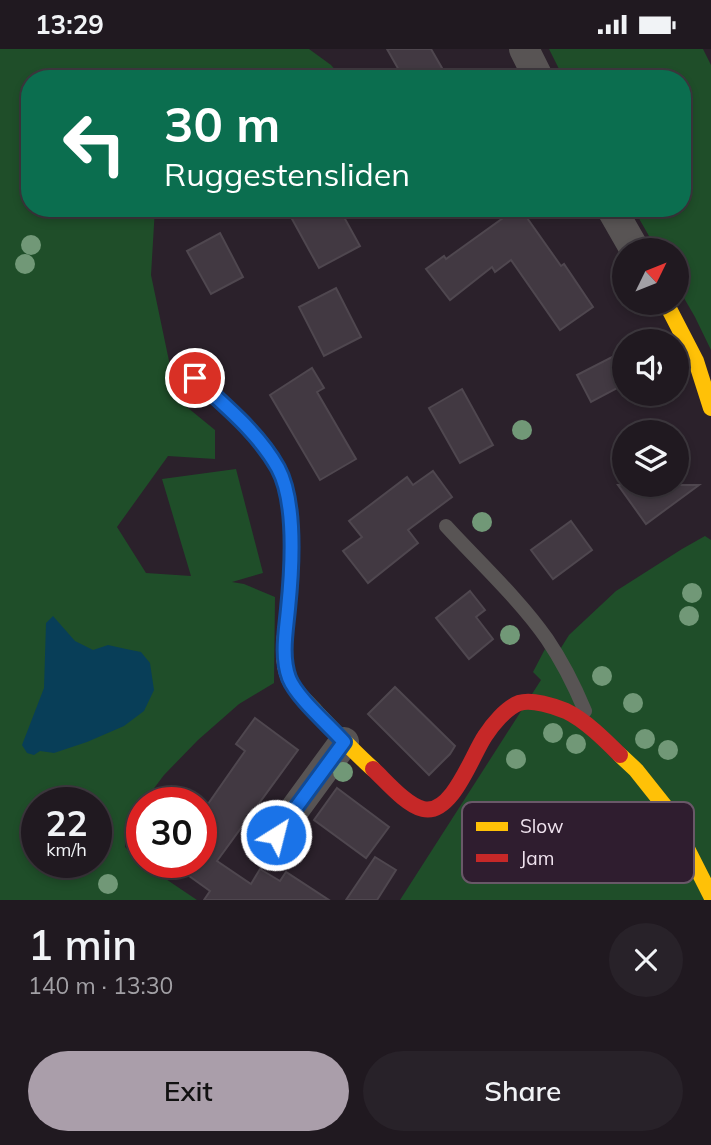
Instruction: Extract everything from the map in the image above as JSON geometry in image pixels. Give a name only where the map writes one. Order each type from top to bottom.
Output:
[{"type":"street","points":[[524,49],[534,70]]},
{"type":"street","points":[[616,217],[628,238]]},
{"type":"street","points":[[672,315],[695,361],[711,408]]},
{"type":"street","points":[[195,378],[263,445],[279,469],[286,489],[292,566],[285,643],[285,663],[289,679],[298,693],[344,742],[405,799],[426,810],[439,807],[456,789],[485,736],[506,712],[520,703],[542,703],[568,712],[599,735],[636,770],[661,802]]},
{"type":"street","points":[[276,835],[344,742]]},
{"type":"street","points":[[694,862],[711,896]]},
{"type":"lane","points":[[446,526],[529,615],[548,640],[586,714],[581,722]]},
{"type":"green space","points":[[0,49],[309,49],[335,70],[21,70],[21,217],[154,217],[151,275],[177,399],[215,430],[215,459],[168,456],[117,527],[146,573],[191,576],[162,479],[236,469],[263,573],[232,582],[275,597],[274,683],[239,704],[198,740],[155,787],[126,787],[126,878],[164,878],[197,900],[0,900]]},
{"type":"green space","points":[[549,49],[703,49],[711,65],[711,350],[690,308],[690,238],[650,238],[638,217],[691,217],[691,70],[560,70]]},
{"type":"green space","points":[[705,536],[711,540],[711,900],[400,900],[462,803],[462,883],[694,883],[694,802],[463,802],[541,680],[533,672],[545,649],[554,659],[569,635],[616,591]]},
{"type":"water","points":[[53,616],[75,641],[93,650],[108,645],[141,652],[150,663],[154,690],[144,711],[124,726],[54,753],[40,751],[34,755],[27,753],[22,745],[44,688],[46,623]]},
{"type":"building","points":[[387,49],[431,49],[442,68],[439,70],[399,70]]},
{"type":"building","points":[[291,217],[344,217],[360,246],[319,268]]},
{"type":"building","points":[[504,217],[526,217],[561,266],[564,264],[593,307],[560,330],[511,260],[495,272],[492,267],[450,300],[426,269],[444,256],[446,259]]},
{"type":"building","points":[[220,233],[243,277],[211,294],[187,251]]},
{"type":"building","points":[[336,288],[361,337],[324,356],[299,307]]},
{"type":"building","points":[[612,357],[612,391],[591,402],[577,375]]},
{"type":"building","points":[[312,368],[324,388],[317,392],[356,459],[320,480],[270,395]]},
{"type":"building","points":[[462,389],[493,445],[460,463],[429,408]]},
{"type":"building","points":[[433,471],[452,497],[408,530],[418,543],[368,583],[343,551],[362,537],[349,521],[407,477],[413,485]]},
{"type":"building","points":[[689,485],[699,485],[689,492]]},
{"type":"building","points":[[627,497],[683,497],[646,524]]},
{"type":"building","points":[[571,521],[592,550],[553,579],[531,550]]},
{"type":"building","points":[[470,591],[485,610],[476,617],[493,639],[469,659],[436,618]]},
{"type":"building","points":[[395,687],[455,746],[429,775],[368,714]]},
{"type":"building","points":[[255,718],[298,750],[217,861],[217,791],[245,751],[236,744]]},
{"type":"building","points":[[337,788],[389,827],[366,858],[314,820]]},
{"type":"building","points":[[375,857],[396,870],[377,900],[346,900]]},
{"type":"building","points":[[217,861],[251,884],[260,869],[280,881],[286,872],[329,900],[204,900],[210,891],[192,878],[217,878]]},
{"type":"traffic: slow","points":[[672,315],[696,361],[711,408]]},
{"type":"traffic: slow","points":[[195,378],[261,443],[284,482],[288,497],[292,551],[284,640],[284,660],[289,679],[301,697],[373,769]]},
{"type":"traffic: slow","points":[[620,755],[661,802]]},
{"type":"traffic: slow","points":[[694,862],[711,896]]},
{"type":"traffic: jam","points":[[373,769],[410,803],[423,809],[433,809],[452,794],[495,722],[509,709],[524,702],[536,702],[566,711],[594,731],[620,755]]},
{"type":"route","points":[[195,378],[252,433],[279,469],[286,489],[292,566],[285,663],[289,679],[298,693],[344,742],[276,835]]}]
